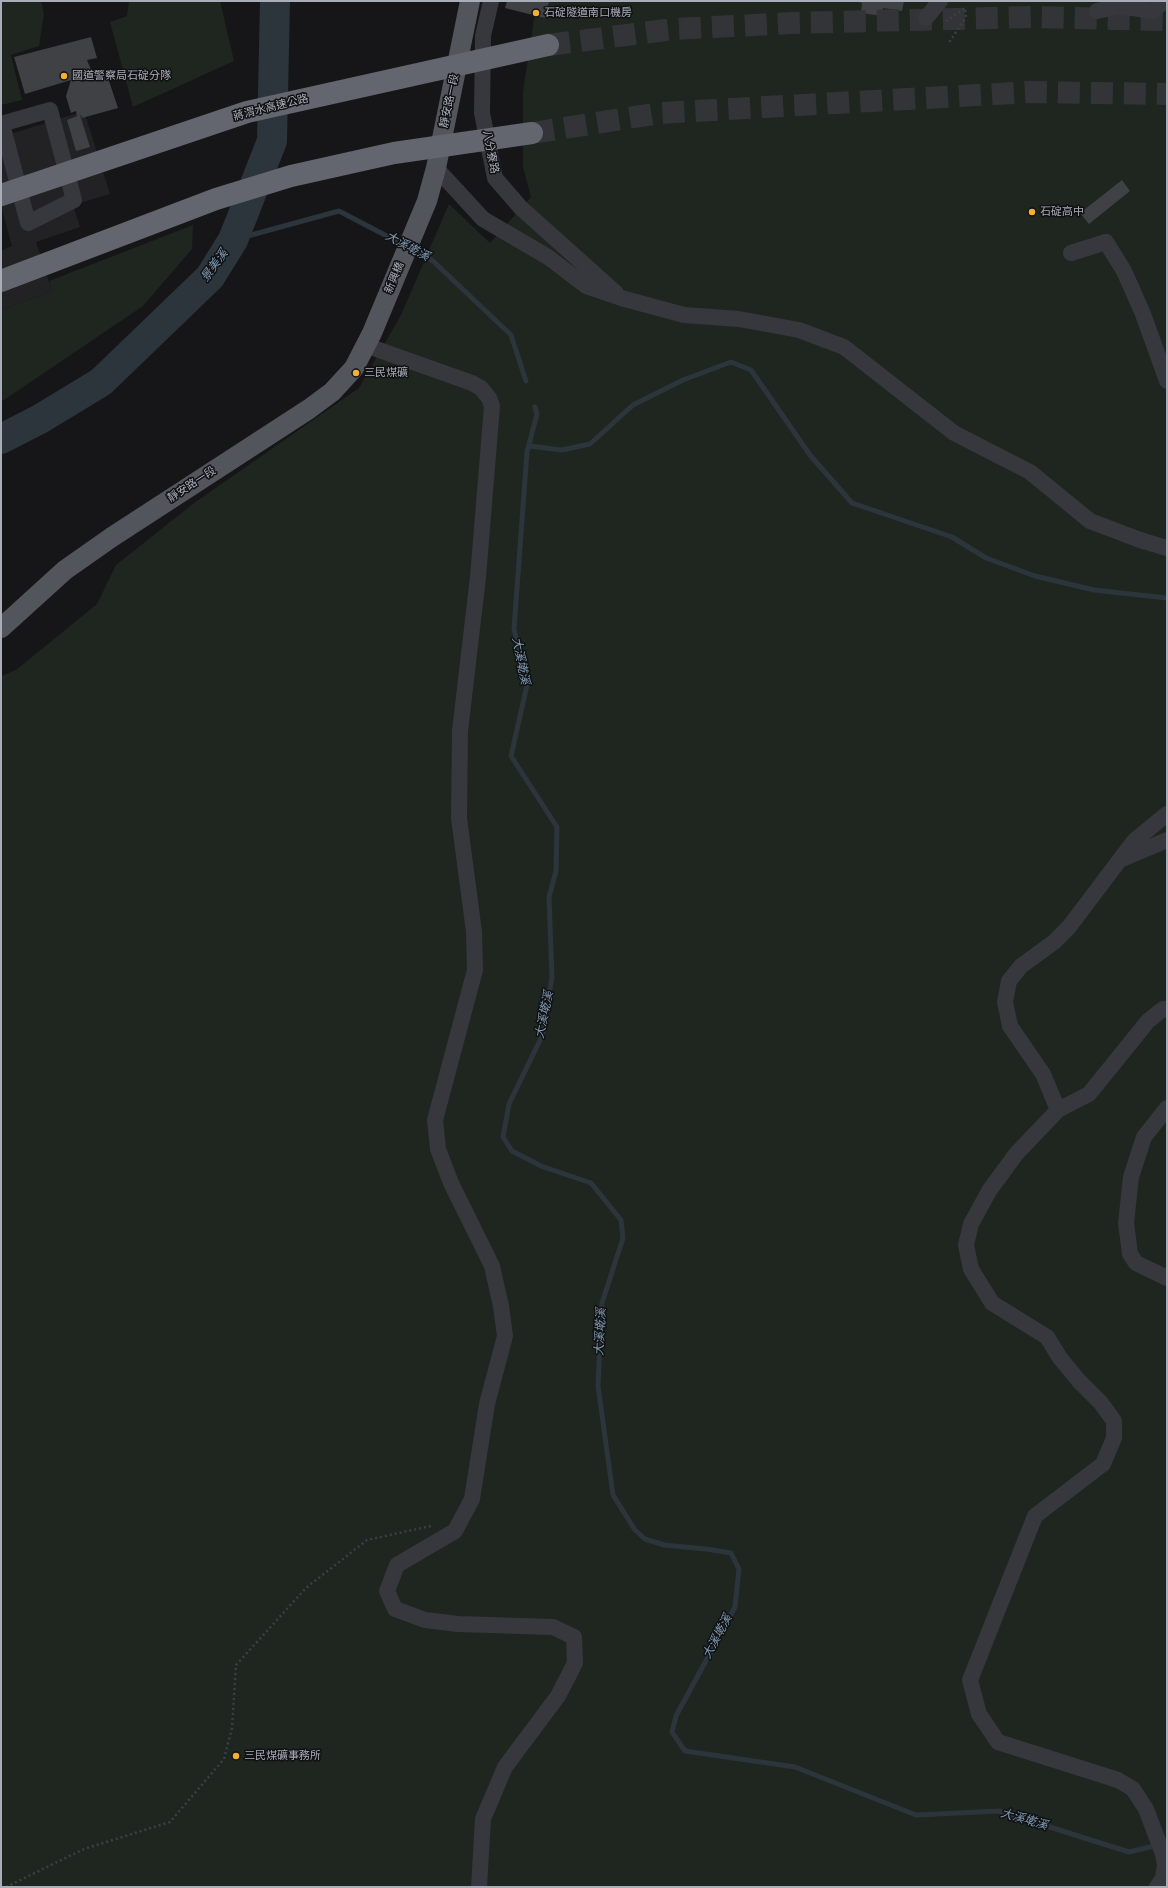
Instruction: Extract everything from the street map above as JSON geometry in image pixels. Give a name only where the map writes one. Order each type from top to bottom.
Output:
[{"type":"highway","name":"蔣渭水高速公路","points":[[1,195],[247,112],[548,45]]},
{"type":"highway","points":[[1,281],[216,199],[292,176],[394,152],[532,133]]},
{"type":"main road","name":"靜安路一段","points":[[427,201],[436,168],[470,1]]},
{"type":"main road","name":"新興橋","points":[[369,339],[427,201]]},
{"type":"main road","name":"靜安路一段","points":[[1,628],[65,570],[112,537],[309,409],[332,392],[354,368],[369,339]]},
{"type":"street","name":"八分寮路","points":[[491,1],[484,36],[482,113],[495,178],[521,208],[621,298]]},
{"type":"street","points":[[926,18],[940,1]]},
{"type":"street","points":[[1098,11],[1119,6],[1153,11],[1164,1]]},
{"type":"street","points":[[50,110],[74,200],[28,223],[1,124],[50,110]]},
{"type":"street","points":[[436,168],[483,219],[548,257],[586,286],[621,298],[684,315],[739,319],[799,330],[844,348],[954,433],[1030,472],[1090,521],[1140,540],[1167,548]]},
{"type":"street","points":[[1071,253],[1106,242],[1124,271],[1143,314],[1167,382]]},
{"type":"street","points":[[369,339],[472,383],[481,388],[492,406],[478,577],[460,731],[459,818],[474,932],[475,970],[435,1120],[438,1149],[451,1183],[492,1266],[501,1306],[505,1336],[488,1404],[472,1499],[455,1531],[397,1565],[387,1591],[395,1609],[425,1620],[458,1624],[553,1627],[574,1637],[575,1662],[558,1696],[505,1767],[483,1819],[479,1887]]},
{"type":"street","points":[[1058,1110],[1043,1074],[1010,1026],[1005,1002],[1009,981],[1021,966],[1054,942],[1069,927],[1134,841],[1167,814]]},
{"type":"street","points":[[1120,860],[1167,840]]},
{"type":"street","points":[[1157,1887],[1163,1878],[1165,1865],[1163,1854],[1146,1808],[1133,1790],[1118,1780],[998,1742],[979,1714],[970,1680],[1035,1516],[1103,1464],[1114,1438],[1114,1421],[1101,1403],[1079,1381],[1060,1358],[1047,1337],[992,1303],[971,1269],[966,1245],[971,1224],[989,1191],[1016,1154],[1058,1110],[1088,1094],[1148,1021],[1163,1009],[1167,1009]]},
{"type":"street","points":[[1167,1108],[1144,1138],[1131,1177],[1126,1223],[1130,1254],[1136,1263],[1167,1278]]},
{"type":"path","points":[[926,18],[935,28],[965,8],[966,17],[948,44]]},
{"type":"path","points":[[6,1887],[84,1849],[170,1822],[224,1759],[232,1728],[236,1665],[306,1588],[367,1540],[428,1525],[455,1531]]},
{"type":"shaded area","points":[[1,1],[41,1],[44,14],[39,46],[11,55],[22,100],[1,105]]},
{"type":"shaded area","points":[[129,1],[220,1],[234,61],[133,107],[110,22],[127,16]]},
{"type":"shaded area","points":[[538,1],[1167,1],[1167,1887],[1,1887],[1,676],[16,670],[97,604],[116,565],[194,503],[359,388],[401,315],[449,204],[490,243],[531,197],[523,167],[523,92]]},
{"type":"shaded area","points":[[84,111],[110,194],[73,205],[80,227],[36,242],[52,291],[1,310],[1,251],[12,246],[1,206],[1,137]]},
{"type":"shaded area","points":[[193,225],[192,249],[143,306],[1,402],[1,310],[52,291],[49,281]]},
{"type":"building","name":"石碇隧道南口機房","points":[[507,1],[549,1],[545,18],[505,8]]},
{"type":"building","points":[[855,1],[904,1],[902,11],[883,8],[882,16],[861,13],[862,3]]},
{"type":"building","name":"國道警察局石碇分隊","points":[[91,37],[97,58],[87,60],[92,72],[105,69],[118,108],[82,118],[81,115],[77,116],[76,111],[71,113],[66,96],[71,80],[25,94],[14,57]]},
{"type":"building","points":[[80,115],[90,147],[76,151],[67,120]]},
{"type":"building","points":[[1122,180],[1130,191],[1089,224],[1080,213]]},
{"type":"waterway","name":"景美溪","points":[[1,439],[40,419],[101,382],[210,277],[233,240],[272,141],[275,1]]},
{"type":"waterway","name":"大溪墘溪","points":[[233,240],[339,211],[404,245]]},
{"type":"waterway","name":"大溪墘溪","points":[[411,249],[433,261],[511,335],[526,381]]},
{"type":"waterway","points":[[529,446],[562,450],[590,444],[633,405],[683,380],[731,362],[751,370],[810,455],[852,503],[952,537],[986,558],[1035,576],[1094,590],[1167,598]]},
{"type":"waterway","name":"大溪墘溪","points":[[535,407],[537,414],[527,452],[514,629],[527,685],[511,756],[557,827],[556,871],[549,897],[552,977],[542,1036],[509,1104],[503,1137],[512,1151],[541,1166],[591,1183],[621,1220],[623,1238],[602,1303],[598,1386],[613,1495],[635,1530],[645,1539],[664,1545],[731,1553],[739,1569],[735,1607],[676,1716],[672,1732],[685,1751],[795,1767],[916,1815],[999,1811],[1129,1852],[1158,1845]]},
{"type":"tunnel","points":[[548,45],[674,29],[792,23],[1031,17],[1167,20]]},
{"type":"tunnel","points":[[532,133],[660,113],[1030,92],[1167,94]]},
{"type":"place","name":"石碇隧道南口機房","points":[[536,13]]},
{"type":"place","name":"國道警察局石碇分隊","points":[[64,76]]},
{"type":"place","name":"石碇高中","points":[[1032,212]]},
{"type":"place","name":"三民煤礦","points":[[356,373]]},
{"type":"place","name":"三民煤礦事務所","points":[[236,1756]]}]
